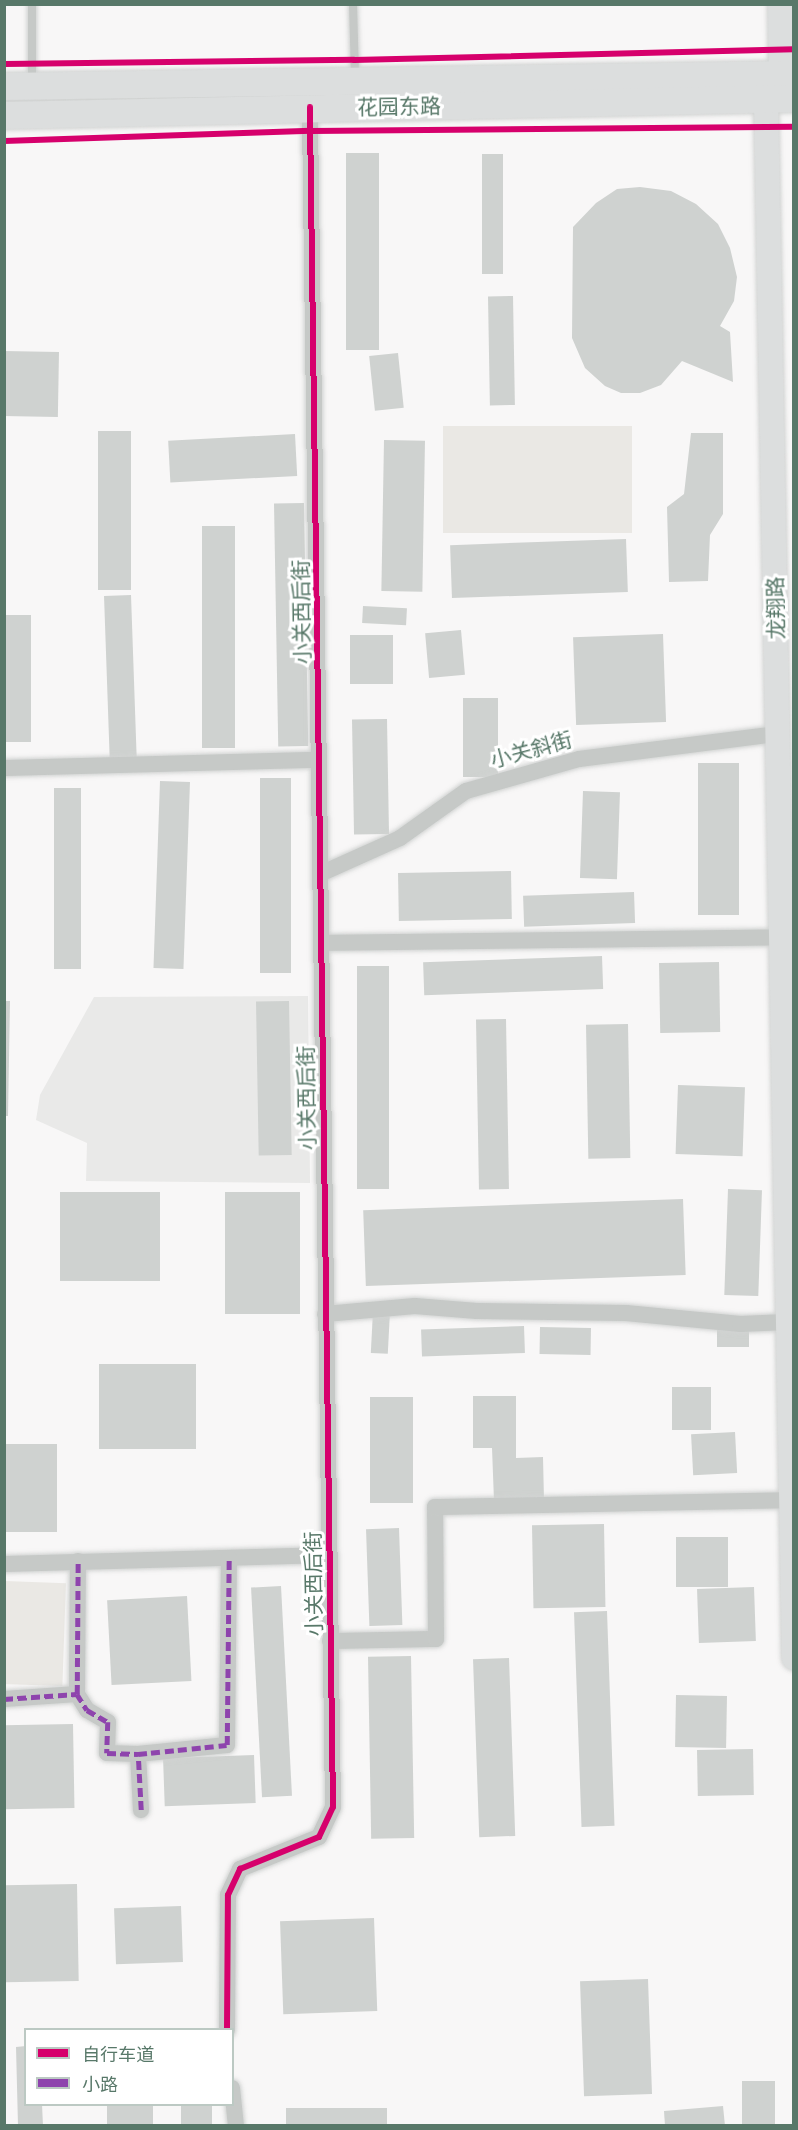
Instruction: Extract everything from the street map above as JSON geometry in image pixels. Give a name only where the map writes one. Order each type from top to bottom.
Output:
[{"type":"main road","name":"花园东路","points":[[4,86],[787,74]]},
{"type":"main road","name":"花园东路","points":[[4,116],[310,107],[794,98]]},
{"type":"street","points":[[766,99],[787,74],[780,4]]},
{"type":"street","name":"龙翔路","points":[[766,99],[794,1658]]},
{"type":"street","name":"小关西后街","points":[[227,2028],[228,1895],[240,1869],[319,1837],[333,1807],[310,107]]},
{"type":"street","name":"小关斜街","points":[[320,874],[400,838],[465,790],[579,759],[777,734]]},
{"type":"street","points":[[4,768],[319,760]]},
{"type":"street","points":[[321,943],[781,937]]},
{"type":"street","points":[[325,1314],[416,1306],[477,1311],[626,1313],[740,1324],[787,1322]]},
{"type":"street","points":[[330,1641],[436,1639],[435,1507],[790,1500]]},
{"type":"street","points":[[4,1564],[329,1555]]},
{"type":"street","points":[[78,1561],[77,1694],[87,1710],[108,1722],[107,1753],[138,1754],[227,1745],[229,1558]]},
{"type":"street","points":[[4,1699],[77,1694]]},
{"type":"street","points":[[138,1754],[141,1810]]},
{"type":"street","points":[[234,2106],[236,2126]]},
{"type":"lane","points":[[32,4],[32,85]]},
{"type":"lane","points":[[353,4],[355,80]]},
{"type":"shaded area","points":[[443,426],[632,426],[632,533],[443,533]]},
{"type":"shaded area","points":[[308,996],[310,1183],[86,1181],[87,1143],[36,1120],[40,1095],[94,997]]},
{"type":"shaded area","points":[[5,1581],[66,1583],[62,1686],[4,1684]]},
{"type":"building","points":[[346,153],[379,153],[379,350],[346,350]]},
{"type":"building","points":[[482,154],[503,154],[503,274],[482,274]]},
{"type":"building","points":[[640,187],[671,191],[696,204],[718,224],[730,248],[737,277],[734,301],[720,326],[730,332],[733,382],[682,361],[661,385],[640,393],[621,393],[605,386],[585,368],[572,338],[573,227],[596,203],[617,189]]},
{"type":"building","points":[[488,296],[513,296],[515,405],[490,405]]},
{"type":"building","points":[[4,351],[59,352],[58,417],[4,416]]},
{"type":"building","points":[[398,353],[404,408],[375,411],[369,356]]},
{"type":"building","points":[[98,431],[131,431],[131,590],[98,590]]},
{"type":"building","points":[[691,433],[723,433],[723,514],[710,535],[708,581],[669,582],[667,507],[684,494]]},
{"type":"building","points":[[295,434],[297,476],[170,483],[168,441]]},
{"type":"building","points":[[384,440],[425,441],[422,592],[381,591]]},
{"type":"building","points":[[304,503],[308,746],[278,746],[274,504]]},
{"type":"building","points":[[202,526],[235,526],[235,748],[202,748]]},
{"type":"building","points":[[626,539],[628,592],[452,598],[450,545]]},
{"type":"building","points":[[131,595],[137,758],[110,759],[104,596]]},
{"type":"building","points":[[363,606],[407,608],[406,625],[362,623]]},
{"type":"building","points":[[4,615],[31,615],[31,742],[4,742]]},
{"type":"building","points":[[461,630],[465,675],[429,678],[425,633]]},
{"type":"building","points":[[663,634],[666,722],[576,725],[573,637]]},
{"type":"building","points":[[350,635],[393,635],[393,684],[350,684]]},
{"type":"building","points":[[463,698],[498,698],[498,777],[463,777]]},
{"type":"building","points":[[387,719],[389,834],[354,835],[352,720]]},
{"type":"building","points":[[698,763],[739,763],[739,915],[698,915]]},
{"type":"building","points":[[260,778],[291,778],[291,973],[260,973]]},
{"type":"building","points":[[160,781],[190,782],[183,969],[153,968]]},
{"type":"building","points":[[54,788],[81,788],[81,969],[54,969]]},
{"type":"building","points":[[583,791],[620,792],[617,879],[580,878]]},
{"type":"building","points":[[511,871],[512,919],[399,921],[398,873]]},
{"type":"building","points":[[634,892],[635,923],[524,927],[523,896]]},
{"type":"building","points":[[602,956],[603,989],[424,995],[423,962]]},
{"type":"building","points":[[719,962],[720,1032],[660,1033],[659,963]]},
{"type":"building","points":[[357,966],[389,966],[389,1189],[357,1189]]},
{"type":"building","points":[[4,1001],[10,1001],[8,1116],[4,1116]]},
{"type":"building","points":[[289,1001],[292,1155],[259,1156],[256,1002]]},
{"type":"building","points":[[506,1019],[509,1189],[479,1189],[476,1020]]},
{"type":"building","points":[[628,1024],[630,1158],[588,1159],[586,1025]]},
{"type":"building","points":[[678,1085],[745,1087],[743,1156],[676,1154]]},
{"type":"building","points":[[728,1189],[762,1190],[758,1296],[724,1295]]},
{"type":"building","points":[[60,1192],[160,1192],[160,1281],[60,1281]]},
{"type":"building","points":[[225,1192],[300,1192],[300,1314],[225,1314]]},
{"type":"building","points":[[683,1199],[686,1275],[366,1286],[363,1210]]},
{"type":"building","points":[[373,1311],[390,1312],[388,1354],[371,1353]]},
{"type":"building","points":[[717,1324],[749,1324],[749,1347],[717,1347]]},
{"type":"building","points":[[524,1326],[525,1353],[422,1357],[421,1330]]},
{"type":"building","points":[[540,1327],[591,1328],[591,1355],[540,1354]]},
{"type":"building","points":[[99,1364],[196,1364],[196,1449],[99,1449]]},
{"type":"building","points":[[672,1387],[711,1387],[711,1430],[672,1430]]},
{"type":"building","points":[[473,1396],[516,1396],[516,1458],[543,1457],[544,1500],[494,1501],[492,1448],[473,1448]]},
{"type":"building","points":[[370,1397],[413,1397],[413,1503],[370,1503]]},
{"type":"building","points":[[735,1432],[737,1473],[693,1475],[691,1434]]},
{"type":"building","points":[[4,1444],[57,1444],[57,1532],[4,1532]]},
{"type":"building","points":[[604,1524],[605,1607],[533,1608],[532,1525]]},
{"type":"building","points":[[399,1528],[402,1625],[369,1626],[366,1529]]},
{"type":"building","points":[[676,1537],[728,1537],[728,1587],[676,1587]]},
{"type":"building","points":[[281,1586],[292,1796],[262,1797],[251,1588]]},
{"type":"building","points":[[754,1587],[756,1641],[699,1643],[697,1589]]},
{"type":"building","points":[[187,1596],[191,1681],[112,1685],[107,1600]]},
{"type":"building","points":[[607,1611],[615,1826],[582,1827],[574,1612]]},
{"type":"building","points":[[411,1656],[414,1838],[371,1839],[368,1657]]},
{"type":"building","points":[[509,1658],[515,1836],[479,1837],[473,1659]]},
{"type":"building","points":[[676,1695],[727,1696],[726,1748],[675,1747]]},
{"type":"building","points":[[73,1724],[74,1808],[5,1809],[4,1725]]},
{"type":"building","points":[[753,1749],[754,1795],[698,1796],[697,1750]]},
{"type":"building","points":[[254,1755],[256,1803],[165,1806],[163,1758]]},
{"type":"building","points":[[77,1884],[79,1981],[6,1982],[4,1885]]},
{"type":"building","points":[[181,1906],[183,1962],[116,1964],[114,1908]]},
{"type":"building","points":[[374,1918],[377,2011],[283,2014],[280,1921]]},
{"type":"building","points":[[648,1979],[652,2094],[584,2096],[580,1981]]},
{"type":"building","points":[[24,2046],[24,2106],[42,2106],[43,2126],[18,2126],[16,2047]]},
{"type":"building","points":[[742,2081],[775,2081],[775,2126],[742,2126]]},
{"type":"building","points":[[107,2106],[153,2106],[153,2126],[107,2126]]},
{"type":"building","points":[[181,2106],[212,2106],[212,2126],[181,2126]]},
{"type":"building","points":[[723,2106],[725,2126],[665,2126],[664,2111]]},
{"type":"building","points":[[286,2108],[387,2108],[387,2126],[286,2126]]},
{"type":"marked path","points":[[141,1810],[138,1754],[227,1745],[229,1558]]},
{"type":"marked path","points":[[77,1694],[78,1561]]},
{"type":"marked path","points":[[4,1699],[77,1694],[87,1710],[108,1722],[107,1753],[138,1754]]},
{"type":"cycle path","points":[[4,64],[354,60],[794,49]]},
{"type":"cycle path","points":[[227,2028],[228,1895],[240,1869],[319,1837],[333,1807],[310,107]]},
{"type":"cycle path","points":[[4,141],[311,131],[794,127]]}]
